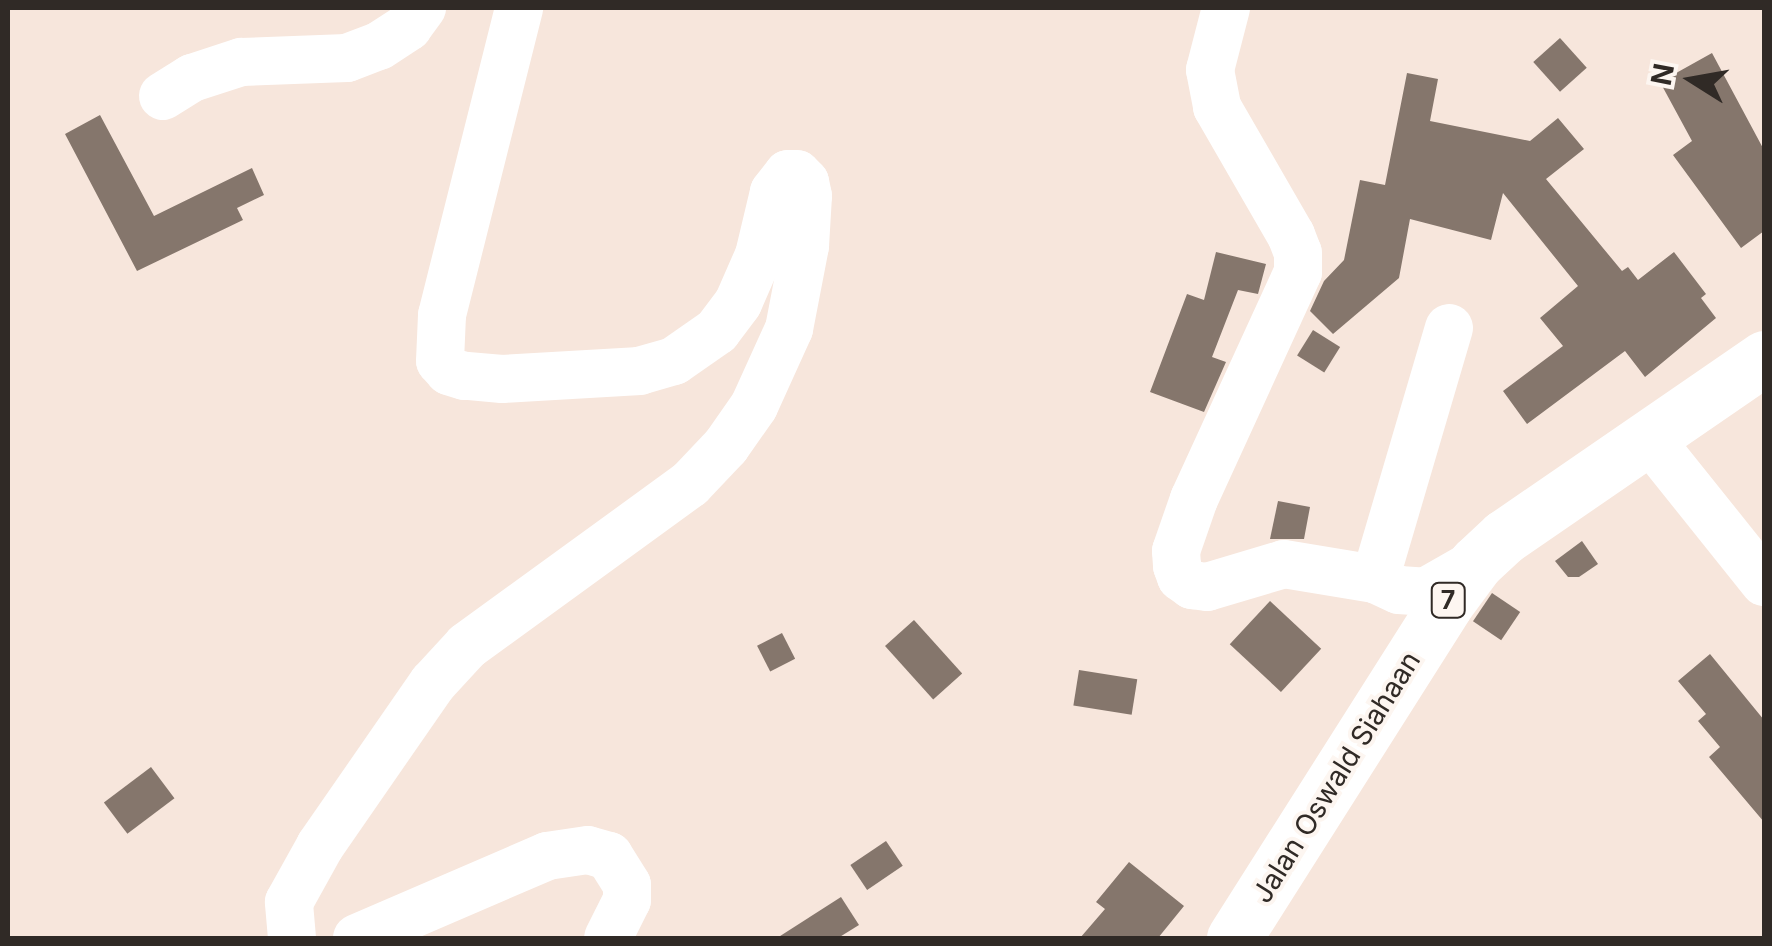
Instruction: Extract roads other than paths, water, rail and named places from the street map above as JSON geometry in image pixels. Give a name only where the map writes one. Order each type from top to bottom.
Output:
[{"type":"highway","name":"Jalan Oswald Siahaan","points":[[1234,938],[1445,605],[1476,563],[1504,538],[1764,358]]},
{"type":"street","points":[[163,96],[192,78],[241,62],[347,58],[408,27],[422,8]]},
{"type":"street","points":[[292,938],[288,902],[320,846],[433,683],[467,646],[690,484],[726,446],[754,406],[788,330],[805,246],[808,196],[798,174],[788,174],[774,192],[759,255],[738,303],[716,331],[674,362],[640,371],[502,379],[464,376],[449,371],[440,361],[442,314],[519,8]]},
{"type":"street","points":[[1226,8],[1210,70],[1218,107],[1291,235],[1298,253],[1298,272],[1194,499],[1176,552],[1181,577],[1192,585],[1207,586],[1284,564],[1375,579],[1399,590],[1425,592],[1476,563]]},
{"type":"street","points":[[1375,579],[1449,328]]},
{"type":"street","points":[[1648,437],[1764,582]]},
{"type":"street","points":[[356,938],[548,856],[588,850],[609,856],[627,884],[627,900],[608,938]]}]
